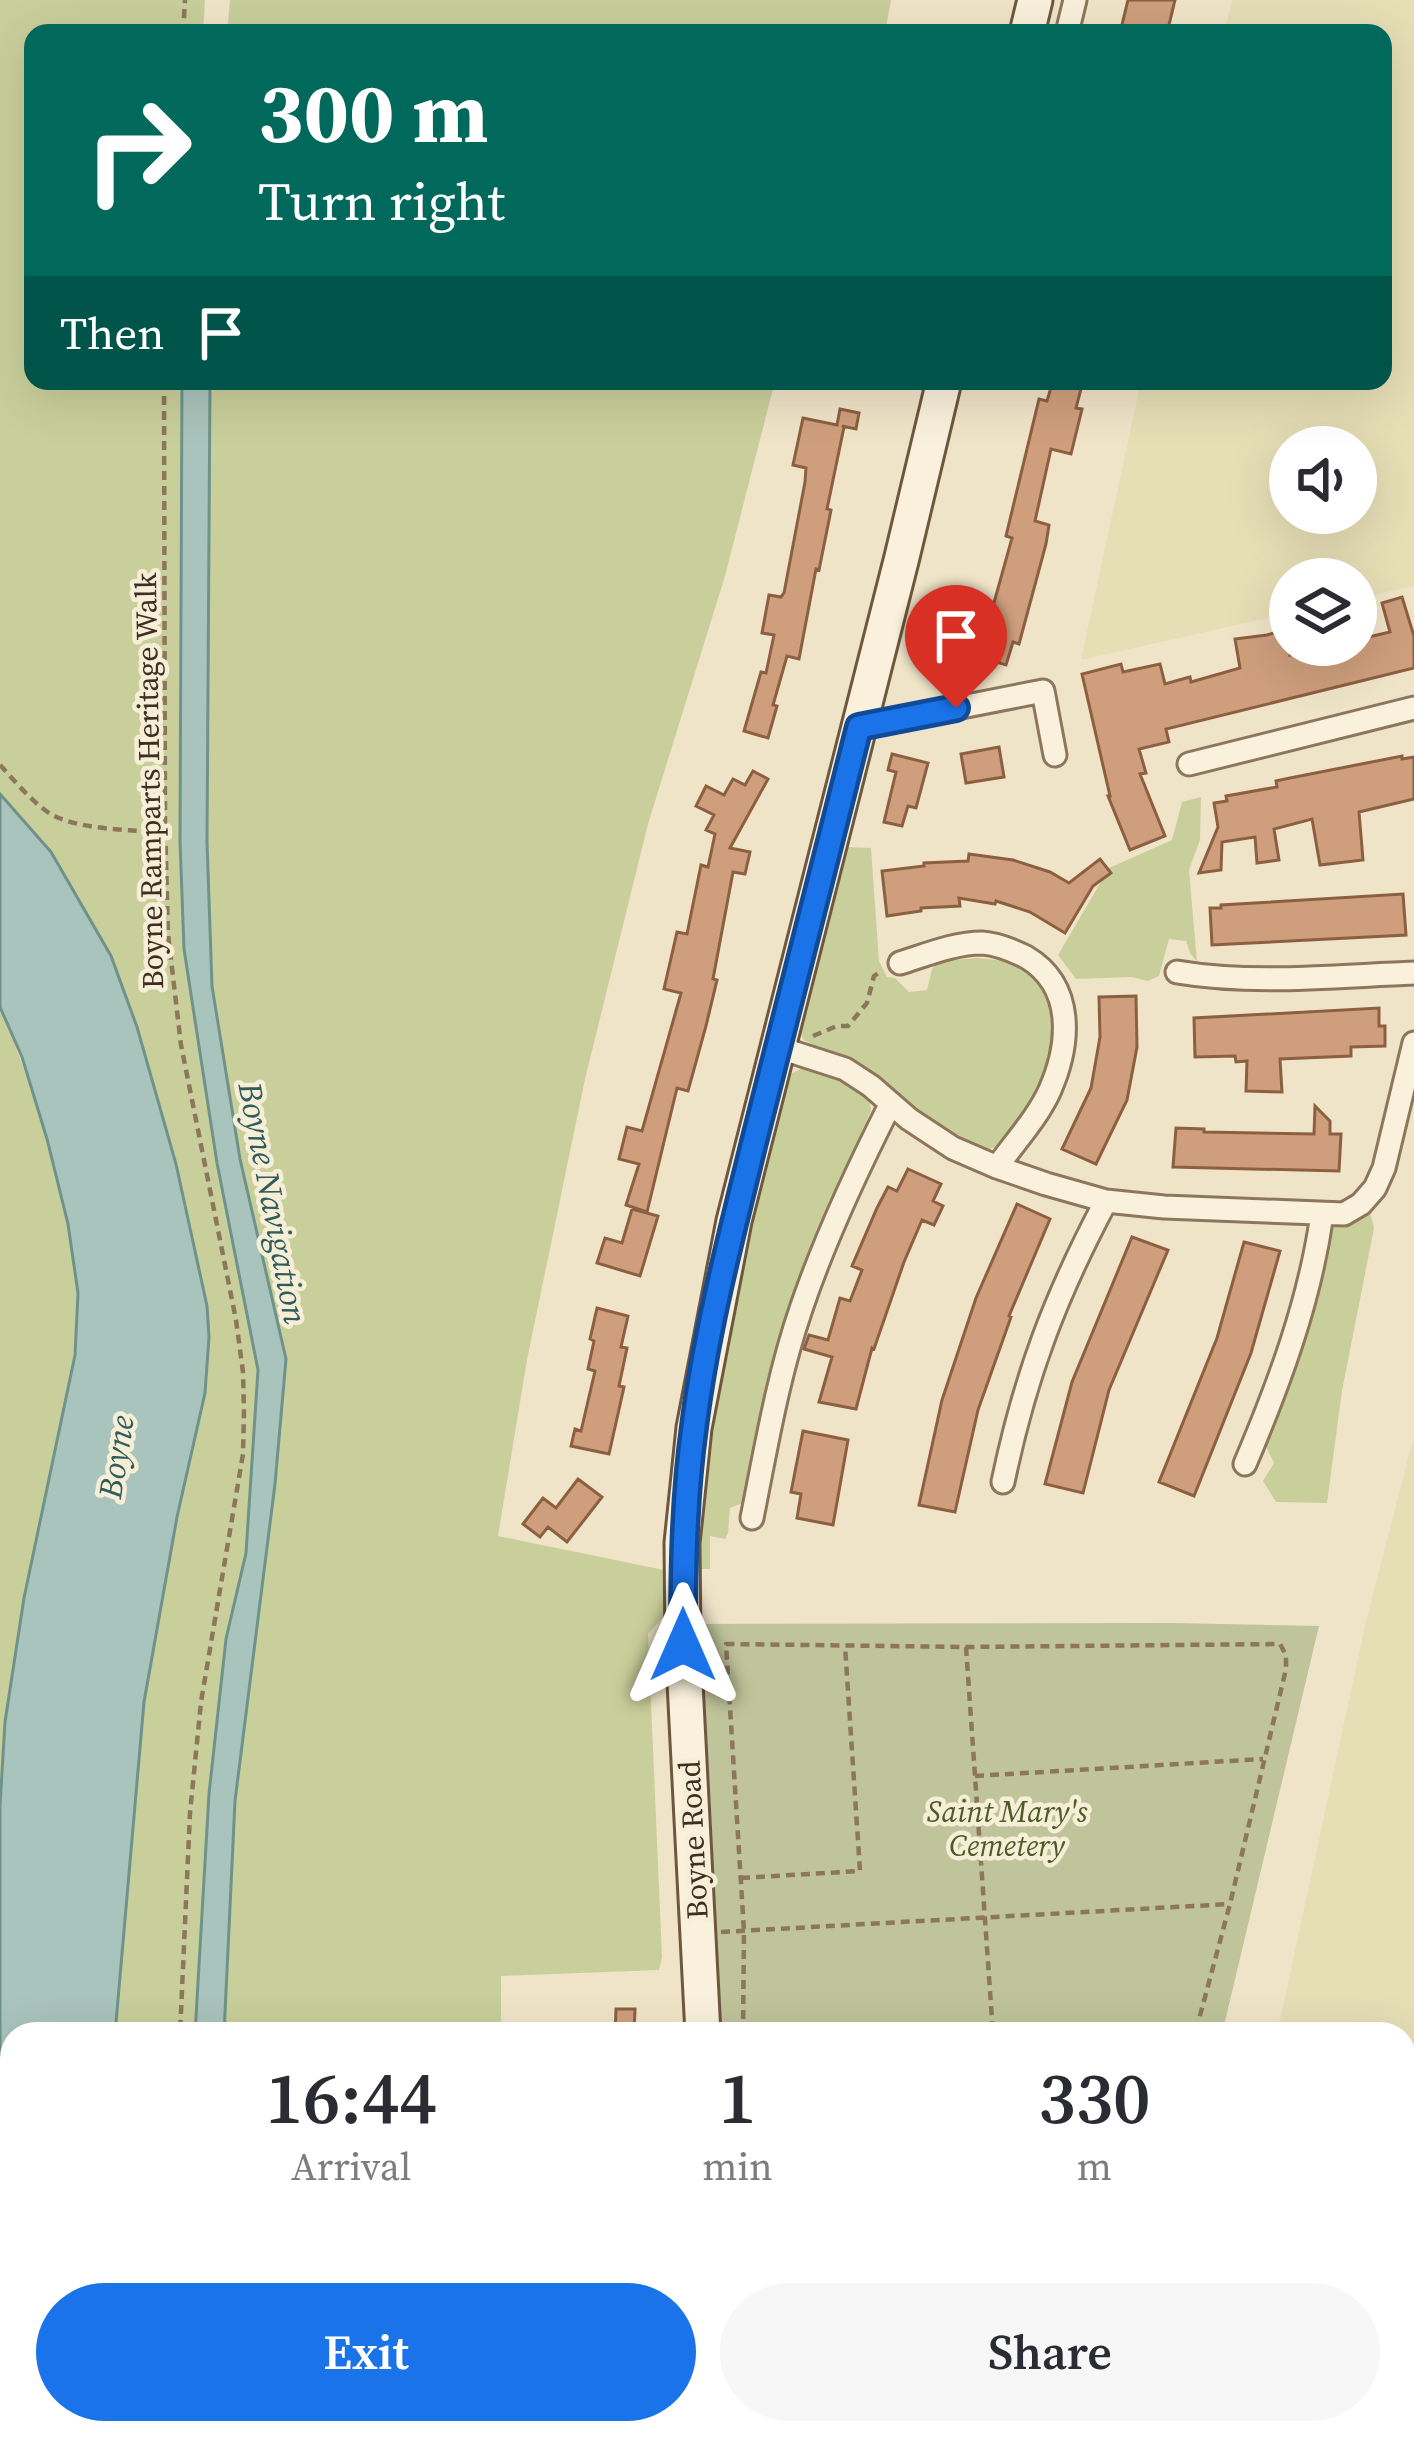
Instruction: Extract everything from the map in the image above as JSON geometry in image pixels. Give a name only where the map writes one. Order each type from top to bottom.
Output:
[{"type":"street","name":"Boyne Road","points":[[702,2022],[683,1645],[682,1544],[694,1427],[734,1221],[786,1049],[942,390]]},
{"type":"street","points":[[859,727],[1043,691],[1054,755]]},
{"type":"street","points":[[1189,764],[1414,708]]},
{"type":"street","points":[[900,963],[959,945],[985,943],[1009,948],[1030,960],[1059,991],[1063,1043],[1049,1094],[997,1167]]},
{"type":"street","points":[[1177,972],[1210,978],[1414,973]]},
{"type":"street","points":[[786,1049],[844,1069],[953,1148],[1106,1201],[1345,1214],[1375,1188],[1384,1168],[1414,1043]]},
{"type":"street","points":[[752,1518],[779,1386],[800,1313],[840,1210],[891,1103]]},
{"type":"street","points":[[1003,1482],[1037,1351],[1061,1289],[1106,1201]]},
{"type":"street","points":[[1245,1465],[1286,1360],[1309,1284],[1322,1214]]},
{"type":"path","name":"Boyne Ramparts Heritage Walk","points":[[164,390],[168,934],[188,1079],[236,1320],[244,1411],[243,1454],[201,1702],[190,1813],[181,2022]]},
{"type":"path","points":[[0,765],[53,816],[117,830],[165,832]]},
{"type":"path","points":[[786,1049],[819,1032],[848,1026],[867,1003],[874,976],[900,963]]},
{"type":"path","points":[[743,2022],[744,1931],[726,1644],[1280,1644],[1286,1670],[1198,2022]]},
{"type":"path","points":[[741,1878],[860,1871],[845,1646]]},
{"type":"path","points":[[966,1647],[992,2022]]},
{"type":"path","points":[[975,1776],[1264,1760]]},
{"type":"path","points":[[698,1933],[1230,1904]]},
{"type":"shaded area","points":[[1232,0],[1414,0],[1414,586],[1377,594],[1377,558],[1269,558],[1269,618],[1081,660],[1139,390],[1392,390],[1392,24],[1226,24]]},
{"type":"shaded area","points":[[1414,1436],[1414,2022],[1280,2022],[1367,1617]]},
{"type":"green space","points":[[0,0],[205,0],[204,24],[24,24],[24,390],[182,390],[180,841],[184,949],[217,1163],[258,1370],[246,1553],[226,1639],[209,1794],[196,2022],[116,2022],[144,1702],[205,1393],[207,1306],[176,1164],[137,1027],[111,956],[51,852],[0,794]]},
{"type":"green space","points":[[230,0],[891,0],[887,24],[228,24]]},
{"type":"green space","points":[[210,390],[773,390],[725,576],[648,824],[585,1079],[527,1360],[498,1536],[664,1570],[668,1612],[648,1634],[662,1957],[659,1970],[501,1976],[501,2022],[225,2022],[235,1801],[275,1484],[240,1159],[212,986],[207,842]]},
{"type":"green space","points":[[1201,797],[1200,840],[1189,870],[1197,962],[1186,941],[1169,939],[1159,976],[1148,981],[1076,979],[1058,955],[1109,868],[1172,840],[1182,802]]},
{"type":"green space","points":[[846,847],[871,848],[879,961],[887,977],[895,978],[909,992],[927,990],[939,961],[978,958],[1013,962],[1045,983],[1052,1002],[1052,1050],[1043,1085],[998,1147],[984,1150],[927,1118],[875,1076],[804,1040],[795,1024]]},
{"type":"green space","points":[[0,1007],[53,1166],[72,1243],[77,1298],[65,1411],[16,1648],[0,1805]]},
{"type":"green space","points":[[807,1066],[856,1085],[871,1110],[809,1258],[745,1502],[730,1508],[725,1539],[710,1536],[710,1569],[695,1569],[701,1427],[782,1078]]},
{"type":"green space","points":[[1368,1205],[1374,1228],[1342,1391],[1327,1503],[1276,1502],[1263,1481],[1274,1463],[1265,1444],[1310,1316],[1328,1219]]},
{"type":"green space","name":"Saint Mary's Cemetery","points":[[694,1624],[1319,1626],[1225,2022],[715,2022]]},
{"type":"water","points":[[182,390],[210,390],[207,842],[212,986],[240,1159],[286,1359],[235,1801],[225,2022],[196,2022],[209,1794],[226,1639],[246,1553],[258,1370],[217,1163],[184,949],[180,841]]},
{"type":"water","name":"Boyne","points":[[0,794],[51,852],[111,956],[137,1027],[176,1164],[207,1306],[205,1393],[144,1702],[116,2022],[0,2022],[5,1722],[24,1598],[75,1355],[78,1293],[68,1224],[47,1139],[22,1057],[0,1007]]},
{"type":"building","points":[[1128,0],[1175,0],[1169,24],[1122,24]]},
{"type":"building","points":[[1050,390],[1081,390],[1076,408],[1082,409],[1071,454],[1051,449],[1035,521],[1049,525],[1046,544],[1019,644],[1013,642],[1006,665],[983,658],[989,636],[985,635],[1012,538],[1006,536],[1039,399],[1047,401]]},
{"type":"building","points":[[840,409],[859,413],[856,429],[842,426],[827,509],[831,510],[799,659],[787,656],[768,738],[744,731],[761,672],[766,673],[774,635],[762,633],[769,595],[784,593],[805,482],[806,468],[793,465],[803,418],[837,425]]},
{"type":"building","points":[[1402,597],[1414,636],[1414,668],[1166,729],[1169,742],[1139,749],[1146,773],[1140,774],[1165,836],[1130,850],[1108,796],[1082,674],[1121,664],[1123,672],[1160,664],[1165,684],[1190,677],[1191,682],[1240,668],[1235,639],[1269,634],[1269,666],[1377,666],[1377,635],[1390,632],[1382,603]]},
{"type":"building","points":[[999,747],[1004,777],[966,783],[961,754]]},
{"type":"building","points":[[892,754],[928,763],[916,808],[908,806],[902,826],[884,822],[896,772],[888,770]]},
{"type":"building","points":[[1414,757],[1414,799],[1359,812],[1363,860],[1320,865],[1312,819],[1274,829],[1279,860],[1257,863],[1255,837],[1222,842],[1221,870],[1199,873],[1218,827],[1214,803],[1227,801],[1226,796]]},
{"type":"building","points":[[753,771],[768,779],[730,848],[750,852],[745,874],[733,872],[706,1026],[688,1091],[677,1088],[647,1212],[626,1205],[639,1164],[619,1159],[627,1127],[642,1131],[681,993],[664,989],[677,932],[687,934],[701,865],[708,867],[715,834],[706,830],[714,815],[696,806],[706,786],[724,795],[733,779],[745,785]]},
{"type":"building","points":[[969,854],[1013,860],[1069,883],[1100,859],[1111,873],[1093,886],[1065,933],[1030,912],[996,901],[959,898],[960,906],[887,916],[882,871],[968,861]]},
{"type":"building","points":[[1403,894],[1406,935],[1212,945],[1210,908],[1221,905]]},
{"type":"building","points":[[1136,996],[1137,1047],[1127,1100],[1096,1164],[1062,1149],[1091,1088],[1100,1037],[1099,997]]},
{"type":"building","points":[[1379,1008],[1385,1046],[1351,1047],[1351,1056],[1280,1059],[1282,1092],[1246,1091],[1247,1061],[1236,1062],[1235,1056],[1195,1057],[1194,1018]]},
{"type":"building","points":[[1315,1106],[1330,1121],[1330,1134],[1341,1134],[1339,1171],[1173,1167],[1176,1128],[1314,1134]]},
{"type":"building","points":[[908,1169],[941,1184],[933,1201],[943,1206],[934,1225],[922,1220],[904,1262],[872,1348],[856,1409],[819,1402],[832,1357],[804,1349],[809,1335],[828,1340],[840,1298],[850,1301],[862,1270],[852,1266],[877,1208],[888,1187],[897,1191]]},
{"type":"building","points":[[1017,1204],[1050,1219],[1009,1316],[978,1410],[955,1512],[919,1505],[942,1400],[976,1298]]},
{"type":"building","points":[[632,1209],[658,1216],[640,1276],[597,1263],[605,1238],[622,1243]]},
{"type":"building","points":[[1132,1237],[1168,1250],[1109,1390],[1083,1493],[1045,1484],[1072,1382]]},
{"type":"building","points":[[1244,1242],[1280,1251],[1251,1353],[1194,1496],[1159,1482],[1217,1338]]},
{"type":"building","points":[[597,1308],[628,1316],[621,1347],[627,1348],[619,1386],[624,1387],[609,1454],[571,1446],[575,1429],[581,1431],[595,1371],[588,1369]]},
{"type":"building","points":[[803,1431],[848,1440],[833,1525],[797,1518],[801,1494],[791,1492]]},
{"type":"building","points":[[578,1479],[602,1497],[567,1542],[548,1527],[540,1537],[523,1524],[543,1498],[556,1508]]},
{"type":"building","points":[[616,2009],[635,2009],[634,2022],[615,2022]]},
{"type":"route","points":[[683,1645],[682,1544],[694,1427],[711,1330],[785,1012],[859,727],[956,708]]},
{"type":"water label","name":"Boyne Navigation","points":[[273,1203]]}]
